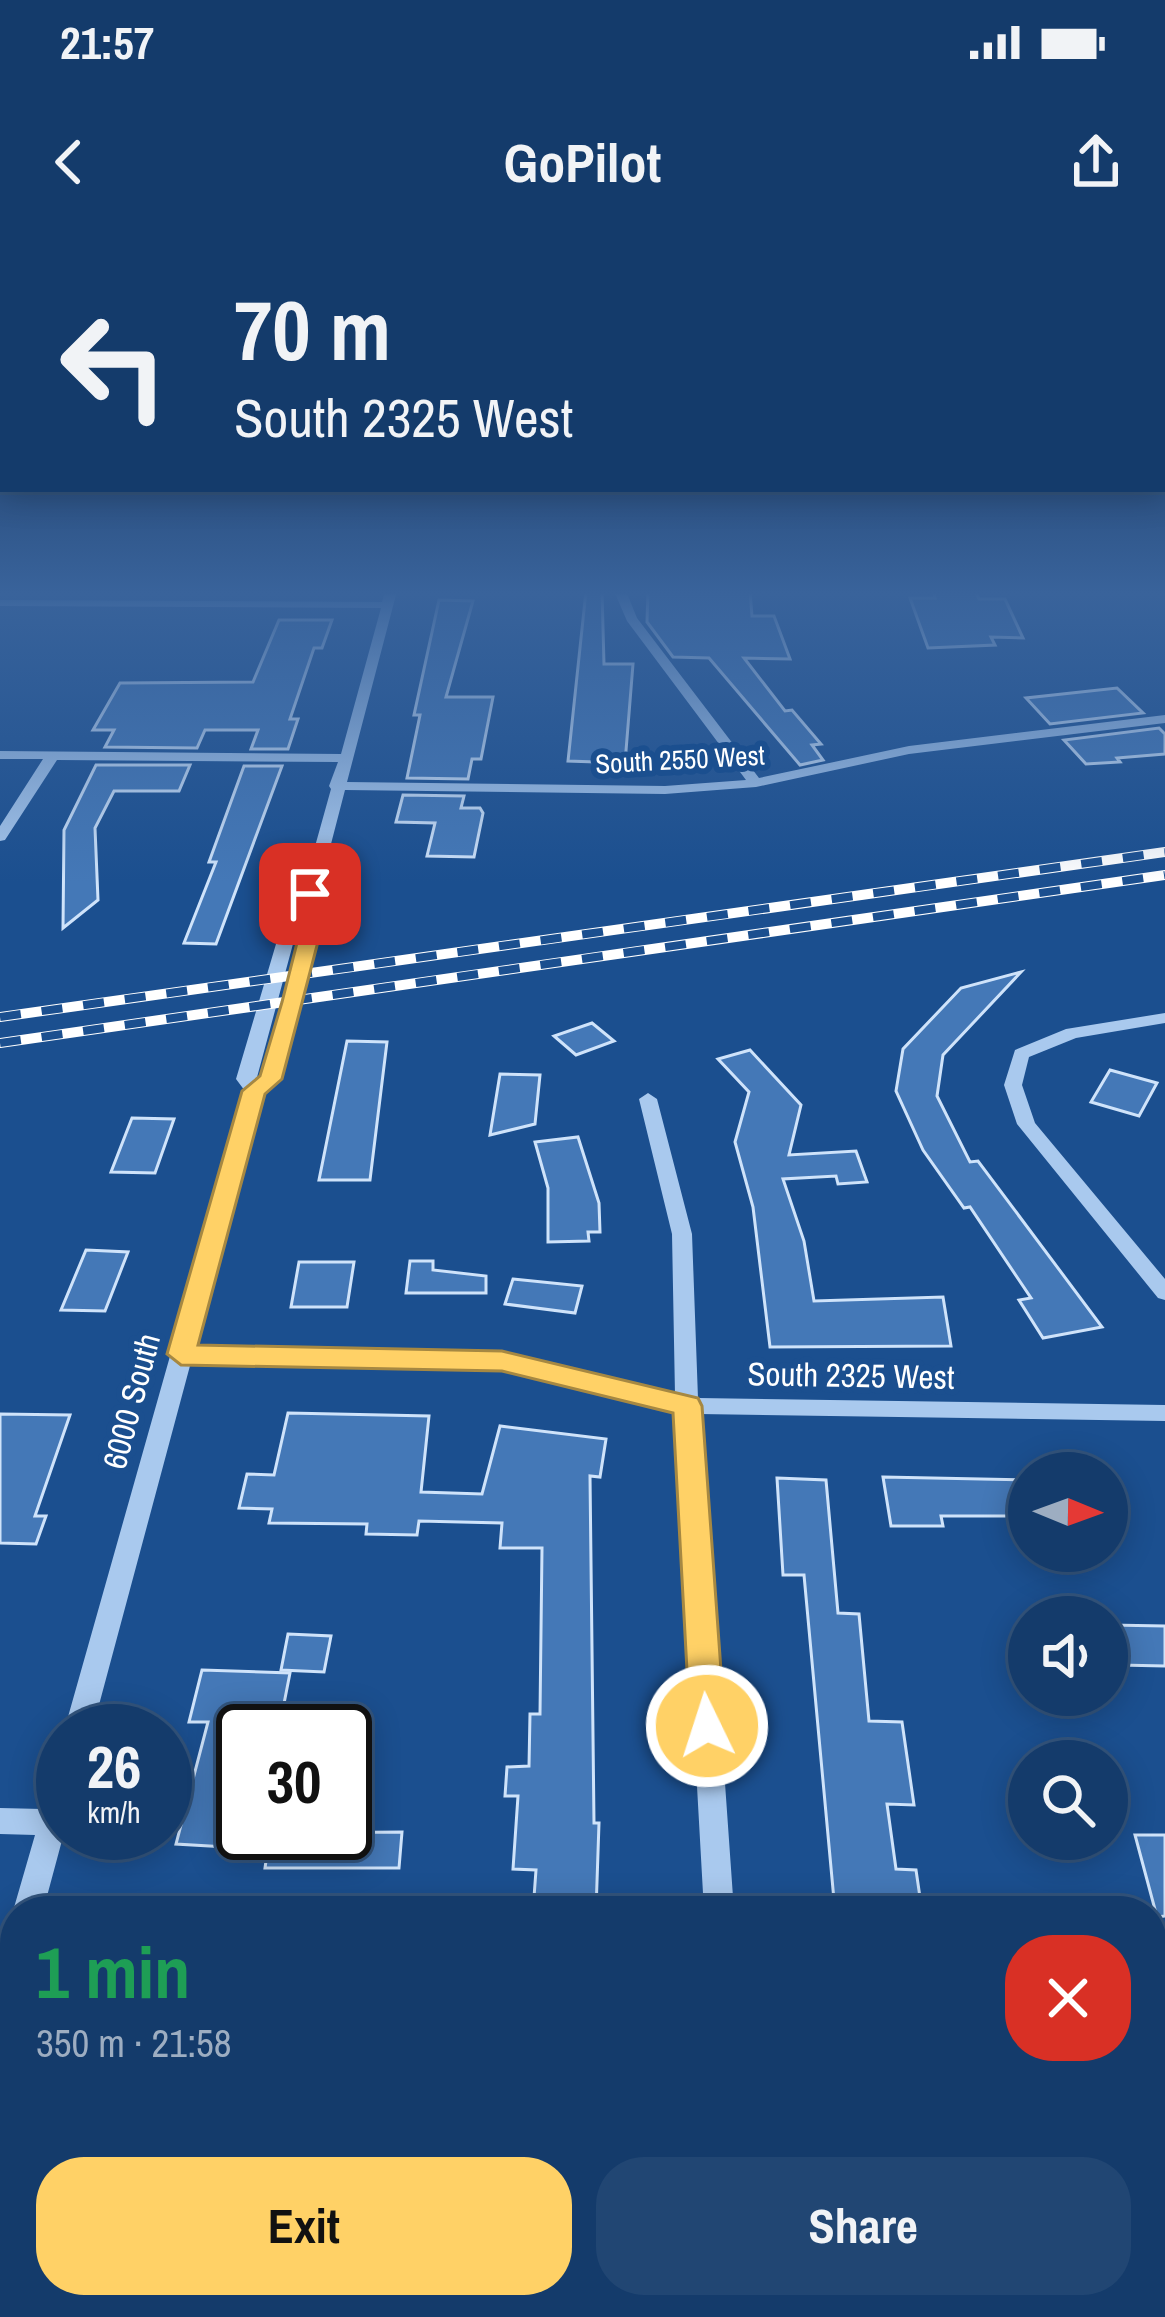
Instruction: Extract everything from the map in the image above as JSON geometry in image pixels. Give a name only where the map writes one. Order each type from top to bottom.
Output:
[{"type":"street","points":[[310,894],[364,688]]},
{"type":"street","points":[[684,688],[756,783]]},
{"type":"street","name":"South 2550 West","points":[[337,786],[665,790],[756,783],[910,750],[1165,719]]},
{"type":"street","points":[[0,755],[344,758]]},
{"type":"street","points":[[0,837],[53,755]]},
{"type":"street","name":"6000 South","points":[[85,1704],[254,1091],[270,1079],[299,975],[314,915],[310,894]]},
{"type":"street","name":"6000 South","points":[[254,1091],[244,1079],[292,917],[310,894]]},
{"type":"street","points":[[1165,1018],[1072,1033],[1021,1054],[1013,1085],[1026,1124],[1165,1294]]},
{"type":"street","points":[[649,1099],[682,1234],[717,1896]]},
{"type":"street","name":"South 2325 West","points":[[181,1354],[502,1361],[688,1406],[1165,1413]]},
{"type":"street","points":[[0,1821],[36,1822]]},
{"type":"street","points":[[32,1896],[42,1860]]},
{"type":"building","points":[[117,688],[301,688],[290,719],[298,719],[288,749],[251,749],[258,730],[205,730],[197,748],[105,747],[114,730],[93,730]]},
{"type":"building","points":[[420,688],[449,688],[446,697],[493,697],[481,759],[472,759],[468,779],[407,778],[420,715],[414,715]]},
{"type":"building","points":[[576,688],[631,688],[625,763],[568,761]]},
{"type":"building","points":[[734,688],[767,688],[821,744],[812,745],[823,760],[800,765]]},
{"type":"building","points":[[1117,688],[1143,713],[1050,724],[1026,698]]},
{"type":"building","points":[[1159,728],[1165,734],[1165,754],[1117,758],[1120,762],[1086,764],[1064,740]]},
{"type":"building","points":[[96,765],[190,765],[179,791],[114,791],[95,828],[98,900],[63,928],[64,830]]},
{"type":"building","points":[[244,766],[282,766],[216,944],[184,943],[216,862],[209,862]]},
{"type":"building","points":[[403,795],[464,796],[461,808],[480,808],[474,857],[427,856],[435,823],[396,822]]},
{"type":"building","points":[[1021,972],[943,1055],[937,1096],[970,1162],[978,1161],[1102,1327],[1043,1338],[1019,1300],[1031,1298],[970,1207],[964,1208],[923,1150],[896,1091],[903,1049],[961,988]]},
{"type":"building","points":[[592,1023],[614,1041],[576,1055],[554,1036]]},
{"type":"building","points":[[347,1041],[387,1042],[370,1180],[319,1180]]},
{"type":"building","points":[[750,1050],[801,1105],[789,1155],[856,1151],[867,1182],[838,1184],[836,1176],[783,1179],[804,1241],[814,1301],[943,1297],[951,1346],[770,1347],[753,1207],[735,1142],[749,1092],[718,1059]]},
{"type":"building","points":[[1110,1070],[1157,1083],[1139,1116],[1091,1102]]},
{"type":"building","points":[[500,1074],[540,1075],[535,1124],[490,1135]]},
{"type":"building","points":[[132,1118],[174,1119],[155,1173],[111,1172]]},
{"type":"building","points":[[578,1137],[599,1203],[600,1232],[588,1232],[589,1241],[548,1242],[548,1188],[535,1142]]},
{"type":"building","points":[[86,1250],[128,1252],[105,1311],[61,1310]]},
{"type":"building","points":[[410,1261],[433,1261],[433,1270],[486,1276],[486,1293],[406,1293]]},
{"type":"building","points":[[299,1262],[354,1262],[347,1307],[291,1307]]},
{"type":"building","points":[[513,1279],[582,1286],[575,1313],[505,1304]]},
{"type":"building","points":[[288,1413],[429,1416],[421,1492],[482,1494],[500,1426],[606,1439],[600,1477],[590,1476],[594,1823],[599,1823],[597,1896],[534,1896],[536,1870],[513,1869],[518,1796],[505,1796],[507,1767],[529,1766],[530,1714],[540,1714],[542,1548],[500,1548],[502,1523],[419,1521],[417,1535],[366,1534],[367,1524],[269,1523],[272,1509],[239,1508],[247,1474],[274,1475]]},
{"type":"building","points":[[0,1414],[70,1415],[35,1516],[46,1516],[36,1544],[0,1543]]},
{"type":"building","points":[[883,1477],[1008,1480],[1008,1516],[941,1516],[943,1526],[891,1526]]},
{"type":"building","points":[[777,1478],[826,1480],[838,1613],[859,1614],[869,1721],[902,1722],[914,1805],[887,1804],[896,1869],[916,1870],[920,1896],[834,1896],[804,1575],[783,1575]]},
{"type":"building","points":[[1128,1625],[1165,1626],[1165,1666],[1128,1665]]},
{"type":"building","points":[[288,1634],[331,1636],[324,1672],[281,1670]]},
{"type":"building","points":[[202,1670],[290,1673],[284,1704],[216,1704],[216,1846],[192,1845],[192,1783],[208,1722],[192,1722]]},
{"type":"building","points":[[372,1832],[402,1832],[399,1868],[265,1868],[266,1860],[372,1860]]},
{"type":"building","points":[[1135,1835],[1165,1835],[1165,1896],[1151,1896]]},
{"type":"railway","points":[[0,1017],[1165,852]]},
{"type":"railway","points":[[0,1043],[1165,875]]},
{"type":"route","points":[[310,894],[314,915],[293,1002],[270,1079],[254,1091],[181,1354],[502,1361],[688,1406],[707,1726]]}]
